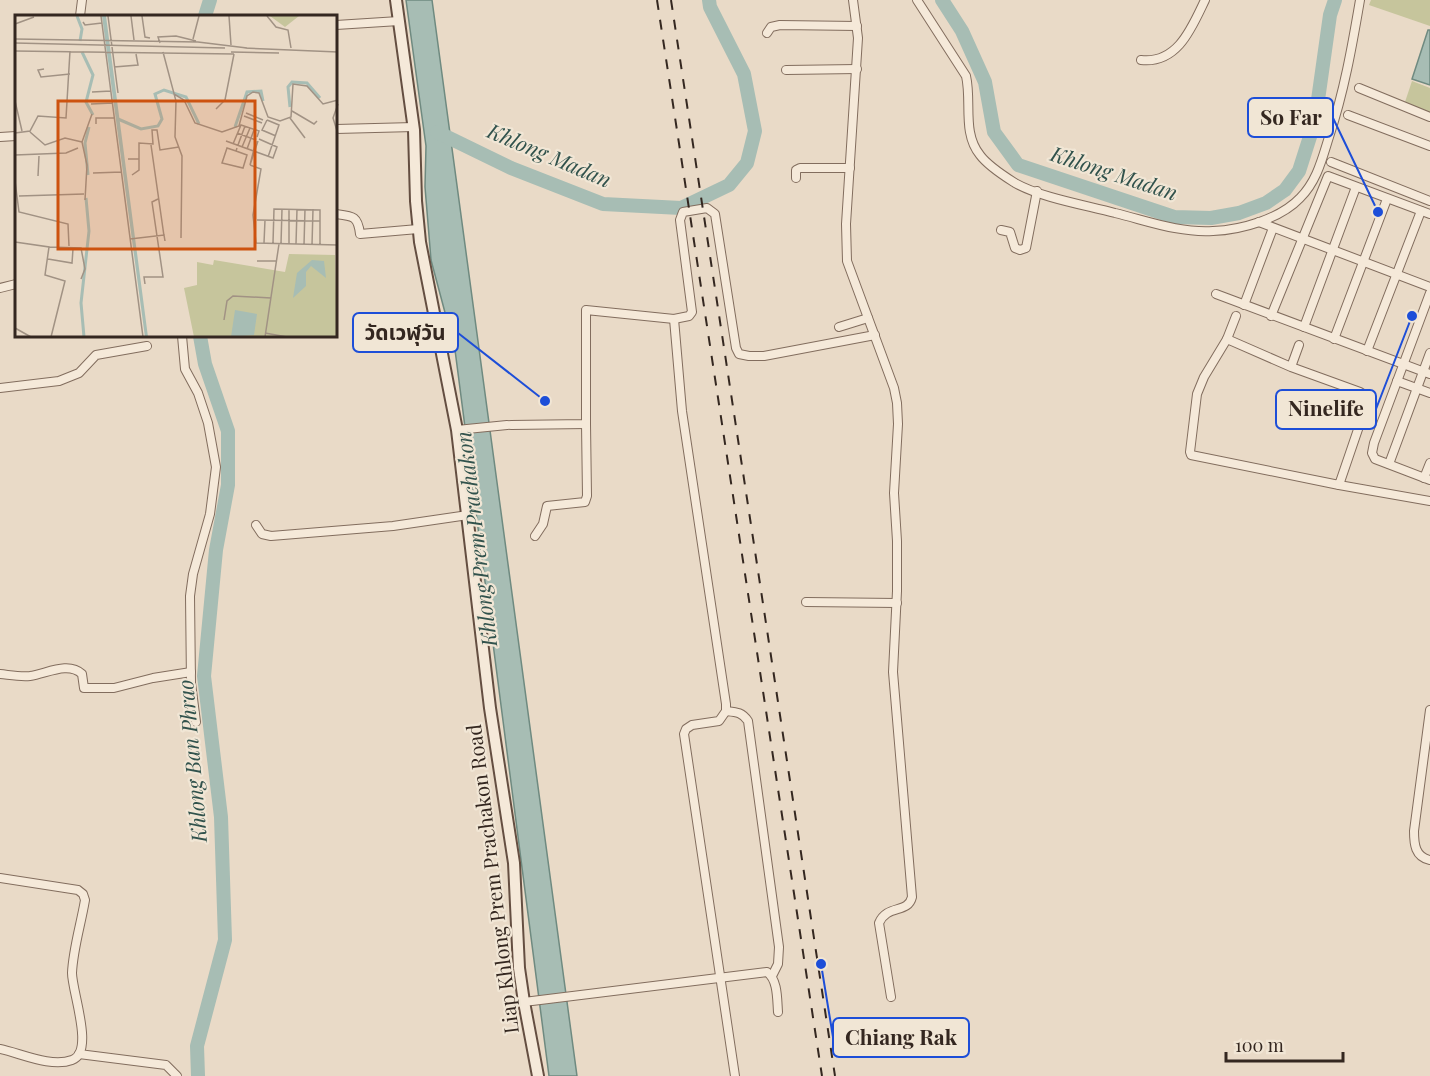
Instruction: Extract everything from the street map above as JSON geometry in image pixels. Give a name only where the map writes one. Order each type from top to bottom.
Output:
[{"type":"street","points":[[80,15],[82,0]]},
{"type":"street","name":"Liap Khlong Prem Prachakon Road","points":[[396,0],[414,127],[418,229],[460,429],[490,708],[514,863],[519,968],[528,1002],[538,1076]]},
{"type":"street","points":[[853,0],[857,26],[846,224],[847,261],[894,388],[898,424],[894,494],[897,603],[893,672],[912,897],[911,903],[890,910],[883,915],[879,923],[891,997]]},
{"type":"street","points":[[917,0],[966,76],[969,89],[970,134],[981,157],[1016,183],[1037,191],[1169,228],[1212,231],[1259,222],[1289,206],[1312,184],[1323,159],[1344,89],[1360,0]]},
{"type":"street","points":[[1142,60],[1150,61],[1179,47],[1188,35],[1205,0]]},
{"type":"street","points":[[338,25],[399,21]]},
{"type":"street","points":[[767,33],[771,27],[780,25],[857,26]]},
{"type":"street","points":[[786,70],[856,69]]},
{"type":"street","points":[[1359,88],[1430,117]]},
{"type":"street","points":[[1348,115],[1430,146]]},
{"type":"street","points":[[338,129],[414,127]]},
{"type":"street","points":[[0,137],[15,136]]},
{"type":"street","points":[[1331,162],[1430,201]]},
{"type":"street","points":[[796,178],[796,170],[800,168],[850,168]]},
{"type":"street","points":[[1271,316],[1328,176],[1430,214]]},
{"type":"street","points":[[1304,327],[1356,187]]},
{"type":"street","points":[[1001,230],[1010,232],[1015,248],[1020,250],[1026,248],[1037,191]]},
{"type":"street","points":[[1334,339],[1387,199]]},
{"type":"street","points":[[535,536],[543,524],[547,506],[585,502],[587,496],[586,310],[674,320],[686,318],[692,312],[681,215],[683,212],[707,207],[715,214],[736,348],[739,354],[764,356],[874,335]]},
{"type":"street","points":[[1367,351],[1421,211]]},
{"type":"street","points":[[338,214],[353,217],[358,223],[360,234],[418,229]]},
{"type":"street","points":[[1259,222],[1430,286],[1430,277]]},
{"type":"street","points":[[1244,304],[1273,228]]},
{"type":"street","points":[[0,288],[15,284]]},
{"type":"street","points":[[1430,293],[1372,453],[1375,459],[1427,479],[1430,464]]},
{"type":"street","points":[[1216,294],[1427,373]]},
{"type":"street","points":[[1236,316],[1227,339],[1204,377],[1197,394],[1191,455],[1430,501]]},
{"type":"street","points":[[839,327],[868,318]]},
{"type":"street","points":[[674,320],[681,401],[726,704],[726,711],[719,721],[692,725],[686,729],[684,734],[735,1076]]},
{"type":"street","points":[[182,338],[185,369],[198,393],[208,423],[216,467],[210,514],[191,589],[191,672],[196,722]]},
{"type":"street","points":[[1227,339],[1366,396],[1366,406],[1339,485]]},
{"type":"street","points":[[1291,367],[1299,345]]},
{"type":"street","points":[[0,388],[59,381],[79,374],[96,355],[147,346]]},
{"type":"street","points":[[1389,464],[1417,388],[1427,373],[1430,353]]},
{"type":"street","points":[[1397,381],[1430,393]]},
{"type":"street","points":[[460,429],[507,425],[586,424]]},
{"type":"street","points":[[256,525],[262,534],[271,536],[393,526],[468,515]]},
{"type":"street","points":[[806,602],[897,603]]},
{"type":"street","points":[[0,674],[27,676],[55,669],[71,668],[82,674],[84,688],[102,689],[191,672]]},
{"type":"street","points":[[1430,710],[1414,841],[1419,855],[1430,860]]},
{"type":"street","points":[[726,711],[738,712],[744,715],[748,722],[779,947],[778,964],[772,976]]},
{"type":"street","points":[[0,878],[78,890],[83,894],[85,900],[72,983],[82,1027],[83,1038],[79,1054],[70,1061],[60,1062],[35,1059],[0,1049]]},
{"type":"street","points":[[528,1002],[767,972],[772,976],[775,984],[778,1012]]},
{"type":"street","points":[[79,1054],[170,1067],[177,1076]]},
{"type":"green space","points":[[1371,0],[1430,0],[1430,26],[1369,5]]},
{"type":"green space","points":[[1412,81],[1430,88],[1430,115],[1404,105]]},
{"type":"shaded area","name":"Khlong Prem Prachakon","points":[[406,0],[432,0],[577,1076],[549,1076],[455,350],[431,260],[425,187],[426,146]]},
{"type":"shaded area","points":[[1428,30],[1430,30],[1430,85],[1412,79]]},
{"type":"waterway","name":"Khlong Ban Phrao","points":[[205,15],[210,0]]},
{"type":"waterway","name":"Khlong Madan","points":[[437,132],[511,168],[603,204],[681,208],[729,185],[747,163],[755,131],[744,74],[710,7],[709,0]]},
{"type":"waterway","name":"Khlong Madan","points":[[942,0],[962,31],[985,82],[994,132],[1018,165],[1174,217],[1211,218],[1239,213],[1266,203],[1285,190],[1299,171],[1315,121],[1330,15],[1335,0]]},
{"type":"waterway","name":"Khlong Ban Phrao","points":[[198,1076],[197,1046],[225,940],[221,817],[204,676],[216,550],[228,485],[228,431],[205,364],[200,338]]},
{"type":"railway","points":[[657,0],[822,1076]]},
{"type":"railway","points":[[671,0],[835,1076]]},
{"type":"place","name":"So Far","points":[[1378,212]]},
{"type":"place","name":"Ninelife","points":[[1412,316]]},
{"type":"place","name":"วัดเวฬุวัน","points":[[545,401]]},
{"type":"place","name":"Chiang Rak","points":[[821,964]]}]
